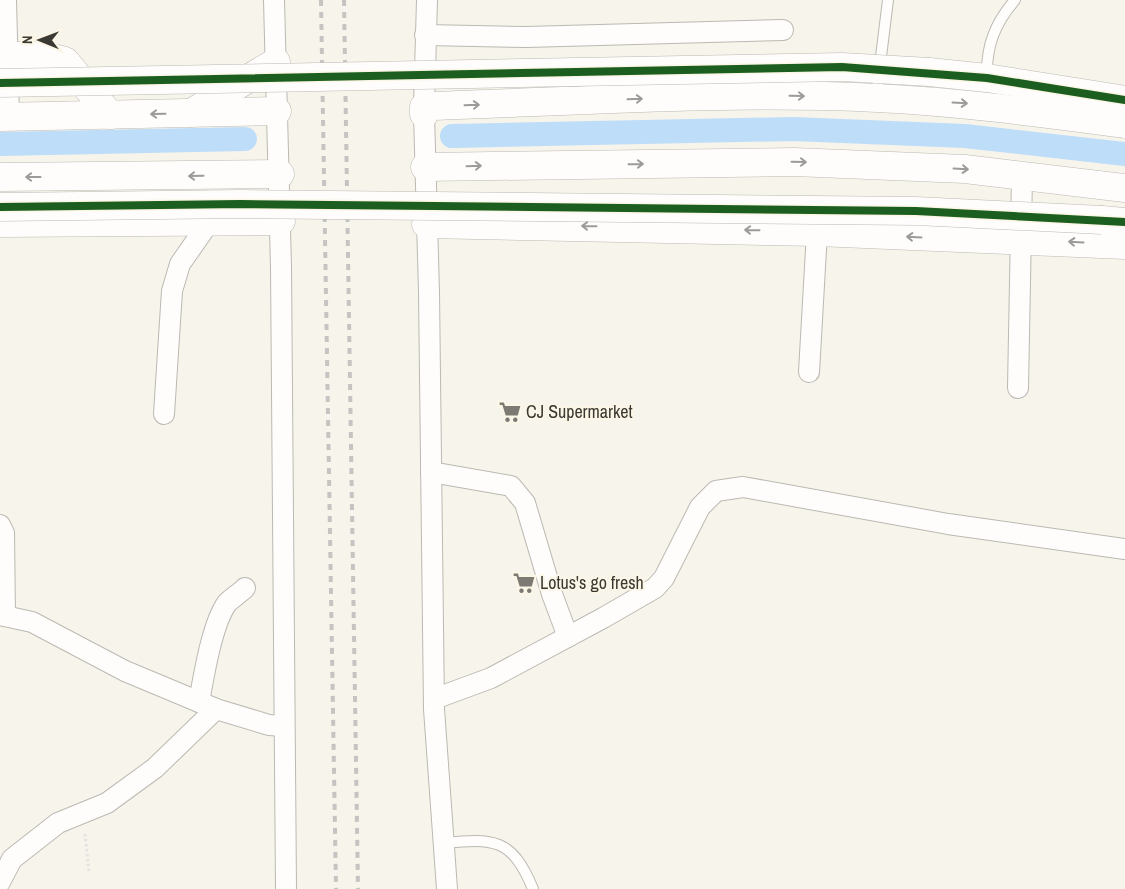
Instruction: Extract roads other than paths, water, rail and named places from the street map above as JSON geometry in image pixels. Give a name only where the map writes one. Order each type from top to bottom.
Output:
[{"type":"street","points":[[6,0],[4,116],[277,111]]},
{"type":"street","points":[[274,0],[281,221],[286,889]]},
{"type":"street","points":[[427,0],[424,111],[434,699],[447,889]]},
{"type":"street","points":[[425,35],[546,37],[783,30]]},
{"type":"street","points":[[4,56],[46,56],[65,61],[110,115]]},
{"type":"street","points":[[190,114],[276,62]]},
{"type":"street","points":[[0,83],[388,77],[497,72],[842,67],[929,72],[987,78],[1125,100]]},
{"type":"street","points":[[424,111],[713,96],[876,98],[984,105],[1125,124]]},
{"type":"street","points":[[425,168],[794,162],[965,169],[1125,188]]},
{"type":"street","points":[[0,177],[280,174]]},
{"type":"street","points":[[164,414],[172,291],[180,264],[217,221],[222,175]]},
{"type":"street","points":[[1018,388],[1022,175]]},
{"type":"street","points":[[0,207],[241,204],[837,210],[1113,221]]},
{"type":"street","points":[[0,223],[281,221]]},
{"type":"street","points":[[426,224],[817,232],[1125,245]]},
{"type":"street","points":[[809,372],[817,232]]},
{"type":"street","points":[[431,472],[511,486],[521,498],[525,503],[537,536],[552,594],[568,637]]},
{"type":"street","points":[[434,699],[491,678],[654,588],[664,578],[700,506],[716,490],[743,487],[948,524],[1125,549]]},
{"type":"street","points":[[0,525],[4,533],[3,615],[32,622],[126,671],[208,705],[269,725],[284,726]]},
{"type":"street","points":[[0,882],[12,859],[58,823],[106,803],[154,768],[208,705],[210,648],[227,603],[245,588]]},
{"type":"lane","points":[[876,98],[888,0]]},
{"type":"lane","points":[[987,78],[986,55],[992,35],[1015,0]]},
{"type":"lane","points":[[443,842],[476,840],[494,842],[516,855],[533,889]]},
{"type":"waterway","points":[[452,136],[793,129],[965,136],[1125,154]]},
{"type":"waterway","points":[[0,144],[245,139]]},
{"type":"railway","points":[[321,0],[336,889]]},
{"type":"railway","points":[[344,0],[358,889]]},
{"type":"place","name":"CJ Supermarket","points":[[510,412]]},
{"type":"place","name":"Lotus's go fresh","points":[[524,583]]}]
